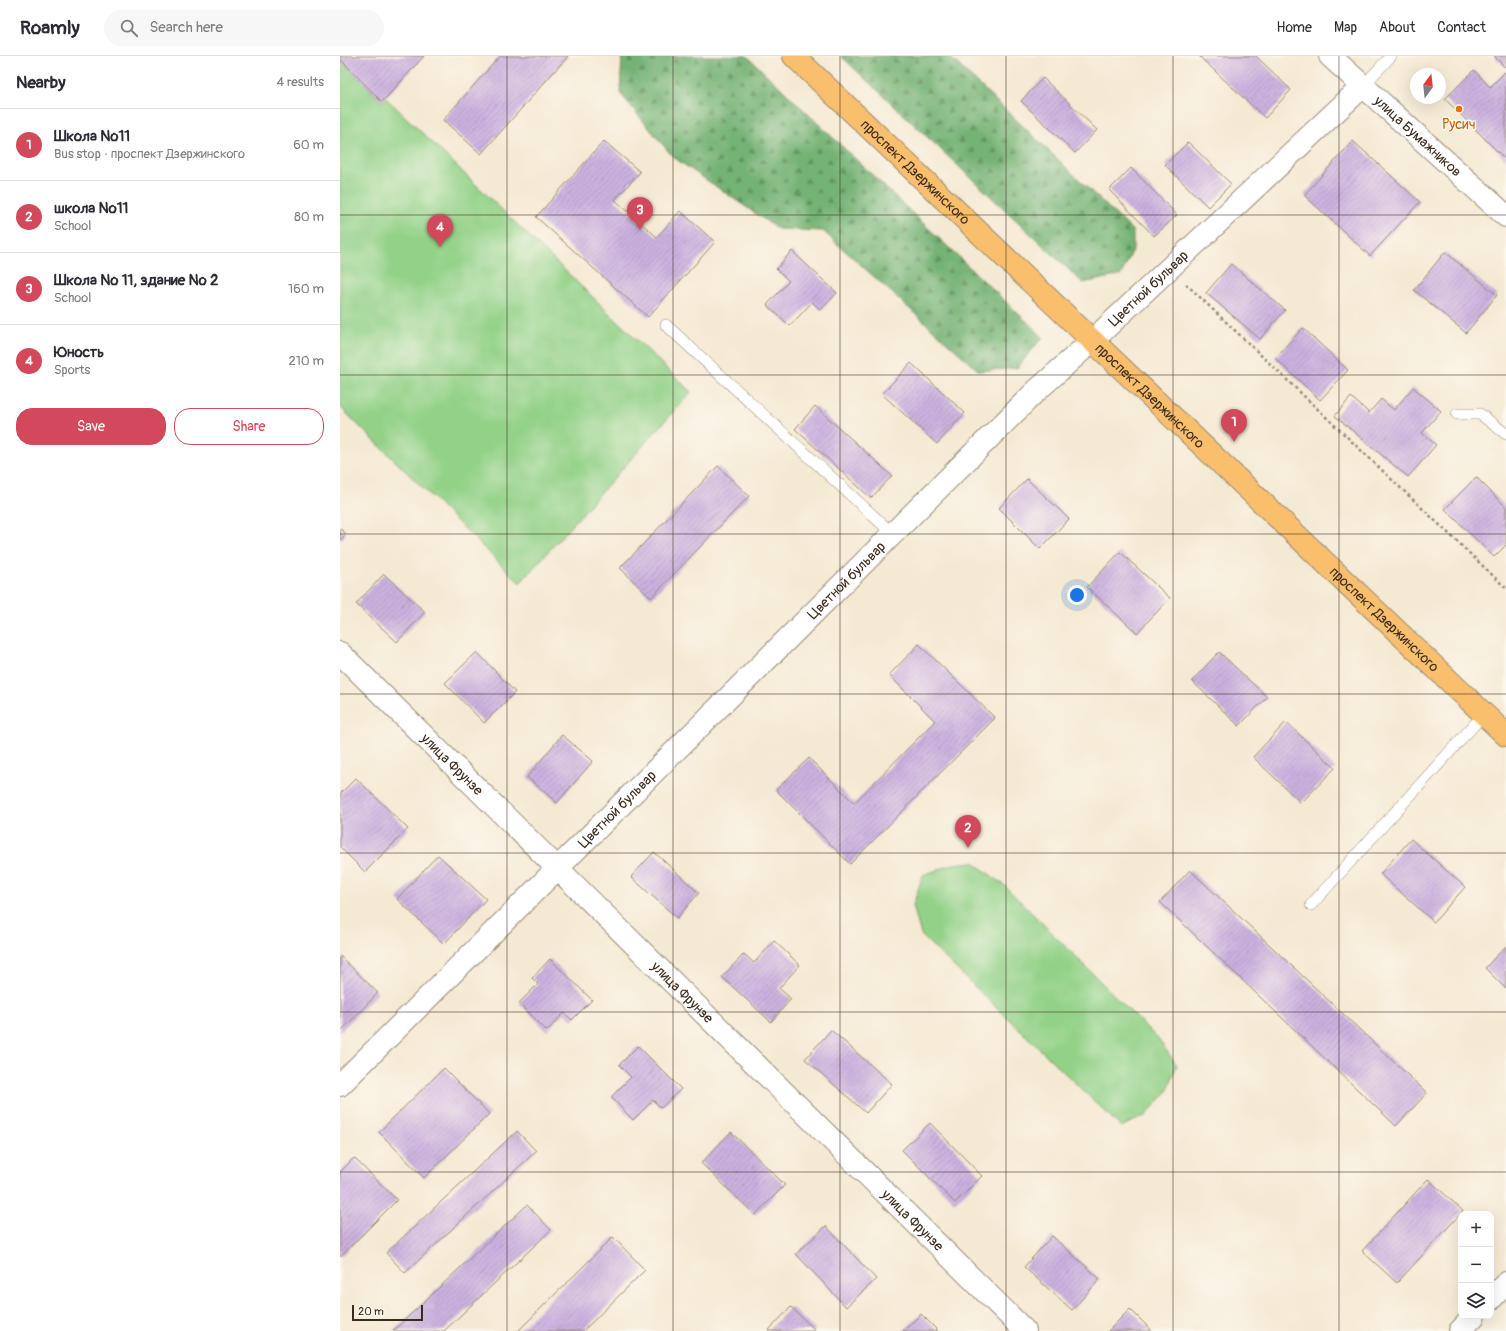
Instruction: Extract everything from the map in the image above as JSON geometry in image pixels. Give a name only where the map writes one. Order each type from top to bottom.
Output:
[{"type":"main road","name":"проспект Дзержинского","points":[[794,56],[1506,735]]},
{"type":"street","name":"улица Бумажников","points":[[1330,56],[1506,216]]},
{"type":"street","name":"Цветной бульвар","points":[[340,1085],[1034,393],[1092,341],[1363,86]]},
{"type":"street","name":"улица Фрунзе","points":[[340,653],[1025,1331]]},
{"type":"street","points":[[1494,1295],[1506,1283]]},
{"type":"street","points":[[1460,1331],[1471,1319]]},
{"type":"lane","points":[[1363,86],[1391,56]]},
{"type":"lane","points":[[666,325],[893,534]]},
{"type":"lane","points":[[1457,414],[1480,414],[1506,434]]},
{"type":"lane","points":[[1311,905],[1484,714]]},
{"type":"path","points":[[1169,268],[1506,588]]},
{"type":"green space","points":[[622,56],[747,56],[1043,337],[1017,368],[979,371],[823,231],[778,229],[673,157],[620,93]]},
{"type":"green space","points":[[841,56],[949,56],[1133,231],[1133,250],[1121,275],[1083,283]]},
{"type":"green space","points":[[340,59],[382,102],[386,98],[691,392],[520,583],[340,407]]},
{"type":"green space","points":[[973,862],[1004,885],[1158,1039],[1177,1065],[1167,1092],[1145,1116],[1121,1127],[921,935],[913,905],[923,875],[954,864]]},
{"type":"building","points":[[340,56],[424,56],[382,102],[340,59]]},
{"type":"building","points":[[500,56],[568,56],[481,154],[443,120]]},
{"type":"building","points":[[1199,56],[1256,56],[1291,90],[1265,118]]},
{"type":"building","points":[[1494,56],[1506,56],[1506,68]]},
{"type":"building","points":[[1474,70],[1490,87],[1506,71],[1506,160],[1446,100],[1446,98]]},
{"type":"building","points":[[1043,78],[1097,130],[1075,153],[1021,101]]},
{"type":"building","points":[[604,141],[640,172],[615,200],[657,237],[680,211],[715,242],[648,317],[536,217]]},
{"type":"building","points":[[1353,141],[1420,202],[1370,256],[1304,195]]},
{"type":"building","points":[[1188,142],[1231,184],[1208,207],[1165,165]]},
{"type":"building","points":[[1131,168],[1177,215],[1154,236],[1109,190]]},
{"type":"building","points":[[792,251],[837,293],[821,310],[812,302],[790,326],[767,305],[789,281],[776,269]]},
{"type":"building","points":[[1445,252],[1497,295],[1466,333],[1414,290]]},
{"type":"building","points":[[1231,264],[1285,310],[1260,339],[1206,293]]},
{"type":"building","points":[[1303,328],[1348,370],[1320,400],[1275,358]]},
{"type":"building","points":[[911,363],[965,413],[937,444],[882,394]]},
{"type":"building","points":[[1413,387],[1441,411],[1422,433],[1436,445],[1408,477],[1335,416],[1351,397],[1369,413],[1381,399],[1394,410]]},
{"type":"building","points":[[815,406],[892,476],[871,498],[795,429]]},
{"type":"building","points":[[718,466],[749,496],[651,598],[620,568]]},
{"type":"building","points":[[1476,477],[1506,507],[1506,545],[1494,557],[1445,509]]},
{"type":"building","points":[[1027,479],[1069,519],[1040,549],[999,508]]},
{"type":"building","points":[[340,528],[346,534],[340,541]]},
{"type":"building","points":[[1120,552],[1170,598],[1137,633],[1087,587]]},
{"type":"building","points":[[384,574],[425,612],[397,642],[356,604]]},
{"type":"building","points":[[919,644],[995,718],[850,864],[776,790],[809,758],[854,803],[935,721],[889,675]]},
{"type":"building","points":[[477,652],[515,692],[484,723],[445,683]]},
{"type":"building","points":[[1219,652],[1267,697],[1239,726],[1192,681]]},
{"type":"building","points":[[1286,722],[1335,768],[1301,803],[1253,757]]},
{"type":"building","points":[[562,735],[593,761],[557,803],[527,777]]},
{"type":"building","points":[[356,778],[408,829],[365,872],[340,847],[340,794]]},
{"type":"building","points":[[1411,839],[1465,887],[1434,922],[1380,874]]},
{"type":"building","points":[[654,852],[699,893],[677,918],[631,877]]},
{"type":"building","points":[[438,855],[486,899],[444,944],[397,899]]},
{"type":"building","points":[[1190,870],[1427,1093],[1396,1126],[1160,902]]},
{"type":"building","points":[[774,941],[800,965],[779,988],[791,999],[771,1022],[722,977],[744,954],[754,963]]},
{"type":"building","points":[[1506,946],[1506,989],[1485,968]]},
{"type":"building","points":[[340,956],[378,993],[340,1032]]},
{"type":"building","points":[[550,959],[592,1000],[572,1020],[564,1013],[547,1031],[519,1003],[538,984],[532,978]]},
{"type":"building","points":[[831,1030],[892,1084],[866,1113],[805,1059]]},
{"type":"building","points":[[638,1046],[681,1089],[661,1108],[653,1100],[633,1120],[611,1097],[631,1077],[619,1065]]},
{"type":"building","points":[[444,1068],[489,1114],[424,1178],[379,1132]]},
{"type":"building","points":[[930,1123],[982,1176],[955,1203],[902,1150]]},
{"type":"building","points":[[517,1131],[536,1151],[405,1273],[386,1253]]},
{"type":"building","points":[[731,1132],[785,1185],[755,1215],[701,1163]]},
{"type":"building","points":[[354,1158],[397,1200],[340,1257],[340,1172]]},
{"type":"building","points":[[1428,1179],[1463,1211],[1458,1211],[1458,1216],[1397,1283],[1362,1251]]},
{"type":"building","points":[[527,1205],[551,1230],[444,1331],[393,1331]]},
{"type":"building","points":[[826,1226],[876,1279],[846,1307],[796,1254]]},
{"type":"building","points":[[1052,1236],[1100,1279],[1072,1310],[1024,1267]]},
{"type":"building","points":[[613,1237],[645,1270],[583,1331],[518,1331]]},
{"type":"building","points":[[791,1307],[816,1331],[768,1331]]},
{"type":"building","points":[[1130,1309],[1152,1331],[1108,1331]]},
{"type":"building","points":[[921,1314],[938,1331],[903,1331]]},
{"type":"place","name":"Русич","points":[[1459,109]]},
{"type":"place","name":"Школа № 11, здание № 2","points":[[640,230]]},
{"type":"place","name":"Юность","points":[[440,247]]},
{"type":"place","name":"Школа №11","points":[[1234,442]]},
{"type":"place","name":"школа №11","points":[[968,848]]}]
